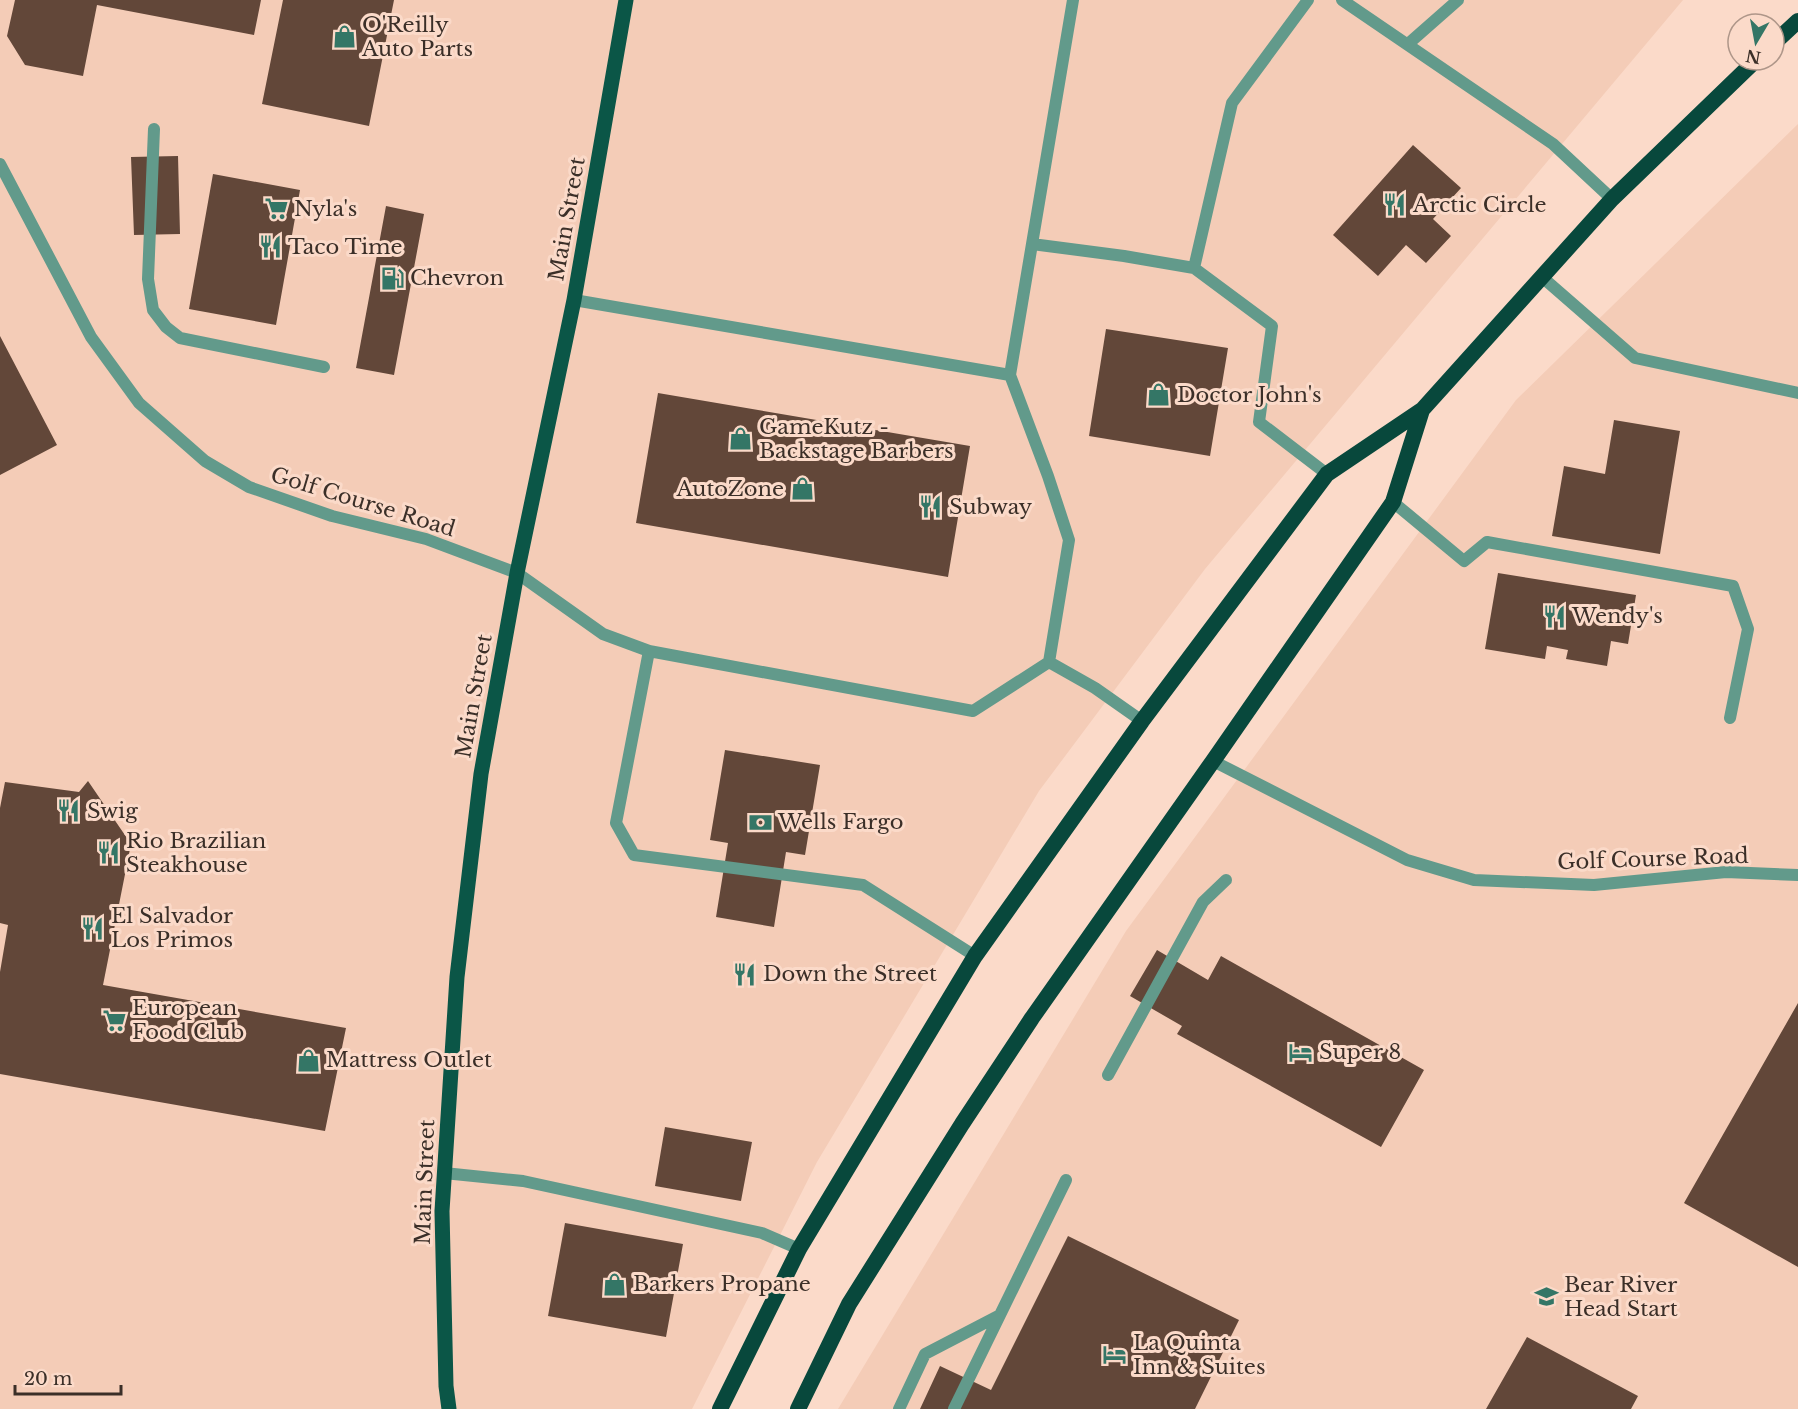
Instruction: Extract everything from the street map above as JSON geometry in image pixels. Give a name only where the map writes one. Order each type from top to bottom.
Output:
[{"type":"highway","points":[[1786,32],[1798,21]]},
{"type":"highway","points":[[720,1409],[799,1249],[975,956],[1142,721],[1327,474],[1422,410],[1612,199],[1744,72]]},
{"type":"highway","points":[[798,1409],[849,1304],[962,1124],[1032,1018],[1393,502],[1422,410]]},
{"type":"main road","name":"Main Street","points":[[448,1409],[442,1211],[457,977],[481,774],[517,573],[574,300],[626,0]]},
{"type":"street","points":[[1073,0],[1010,375],[1070,540],[1049,662],[1095,688],[1142,721]]},
{"type":"street","points":[[1194,268],[1233,104],[1308,0]]},
{"type":"street","points":[[1342,0],[1553,144],[1612,199]]},
{"type":"street","points":[[1408,44],[1458,0]]},
{"type":"street","points":[[154,129],[148,279],[153,310],[166,327],[180,338],[324,367]]},
{"type":"street","name":"Golf Course Road","points":[[1,170],[91,337],[139,403],[205,461],[249,487],[332,516],[426,539],[517,573],[603,634],[649,651],[973,711],[1049,662]]},
{"type":"street","points":[[1032,243],[1124,255],[1194,268],[1272,326],[1259,422],[1327,474]]},
{"type":"street","points":[[1542,277],[1635,358],[1798,393]]},
{"type":"street","points":[[574,300],[1010,375]]},
{"type":"street","points":[[1393,502],[1464,561],[1487,542],[1732,586],[1748,629],[1730,718]]},
{"type":"street","points":[[649,651],[616,823],[634,855],[863,885],[975,956]]},
{"type":"street","name":"Golf Course Road","points":[[1213,761],[1407,860],[1474,880],[1594,885],[1726,872],[1798,875]]},
{"type":"street","points":[[1108,1075],[1203,902],[1226,880]]},
{"type":"street","points":[[444,1173],[535,1184],[762,1233],[799,1249]]},
{"type":"street","points":[[954,1409],[1066,1180]]},
{"type":"street","points":[[899,1409],[925,1354],[1000,1315]]},
{"type":"shaded area","points":[[0,0],[1683,0],[1205,569],[1039,791],[817,1162],[692,1409],[0,1409]]},
{"type":"shaded area","points":[[1798,124],[1798,1409],[838,1409],[1126,931],[1516,400]]},
{"type":"building","points":[[15,0],[261,0],[254,35],[97,5],[83,76],[25,65],[7,36]]},
{"type":"building","points":[[283,0],[394,0],[369,126],[262,104]]},
{"type":"building","points":[[1413,145],[1461,188],[1433,219],[1451,236],[1426,263],[1406,245],[1378,276],[1333,235]]},
{"type":"building","points":[[178,156],[180,234],[134,235],[131,157]]},
{"type":"building","points":[[213,174],[300,190],[276,325],[189,309]]},
{"type":"building","name":"Chevron","points":[[386,206],[424,214],[394,375],[356,368]]},
{"type":"building","points":[[1106,329],[1228,348],[1210,456],[1089,436]]},
{"type":"building","points":[[0,336],[57,445],[0,475]]},
{"type":"building","points":[[658,393],[970,446],[948,577],[636,523]]},
{"type":"building","points":[[1614,420],[1680,431],[1660,554],[1552,536],[1564,466],[1605,474]]},
{"type":"building","points":[[1498,573],[1636,595],[1628,644],[1611,641],[1607,666],[1566,659],[1568,650],[1547,646],[1545,659],[1485,649]]},
{"type":"building","points":[[725,750],[820,765],[805,855],[786,852],[774,927],[716,917],[728,843],[710,840]]},
{"type":"building","points":[[88,781],[131,844],[103,985],[346,1028],[325,1131],[0,1074],[0,972],[8,925],[0,923],[0,808],[5,782],[79,792]]},
{"type":"building","name":"Super 8","points":[[1157,950],[1208,980],[1221,956],[1424,1070],[1381,1147],[1177,1034],[1182,1026],[1130,996]]},
{"type":"building","points":[[1798,1003],[1798,1267],[1684,1203]]},
{"type":"building","points":[[665,1127],[752,1142],[741,1201],[655,1186]]},
{"type":"building","points":[[565,1223],[683,1244],[666,1337],[548,1316]]},
{"type":"building","name":"La Quinta Inn & Suites","points":[[1068,1236],[1239,1320],[1195,1409],[920,1409],[940,1366],[991,1390]]},
{"type":"building","points":[[1527,1337],[1638,1396],[1631,1409],[1486,1409]]},
{"type":"place","name":"O'Reilly Auto Parts","points":[[344,37]]},
{"type":"place","name":"Arctic Circle","points":[[1395,205]]},
{"type":"place","name":"Nyla's","points":[[276,209]]},
{"type":"place","name":"Taco Time","points":[[270,247]]},
{"type":"place","name":"Chevron","points":[[392,278]]},
{"type":"place","name":"Doctor John's","points":[[1159,395]]},
{"type":"place","name":"GameKutz - Backstage Barbers","points":[[741,439]]},
{"type":"place","name":"AutoZone","points":[[802,489]]},
{"type":"place","name":"Subway","points":[[931,507]]},
{"type":"place","name":"Wendy's","points":[[1554,616]]},
{"type":"place","name":"Swig","points":[[69,811]]},
{"type":"place","name":"Wells Fargo","points":[[760,822]]},
{"type":"place","name":"Rio Brazilian Steakhouse","points":[[108,853]]},
{"type":"place","name":"El Salvador Los Primos","points":[[93,928]]},
{"type":"place","name":"Down the Street","points":[[745,974]]},
{"type":"place","name":"European Food Club","points":[[114,1020]]},
{"type":"place","name":"Super 8","points":[[1301,1052]]},
{"type":"place","name":"Mattress Outlet","points":[[308,1060]]},
{"type":"place","name":"Barkers Propane","points":[[615,1284]]},
{"type":"place","name":"Bear River Head Start","points":[[1546,1297]]},
{"type":"place","name":"La Quinta Inn & Suites","points":[[1115,1355]]}]
